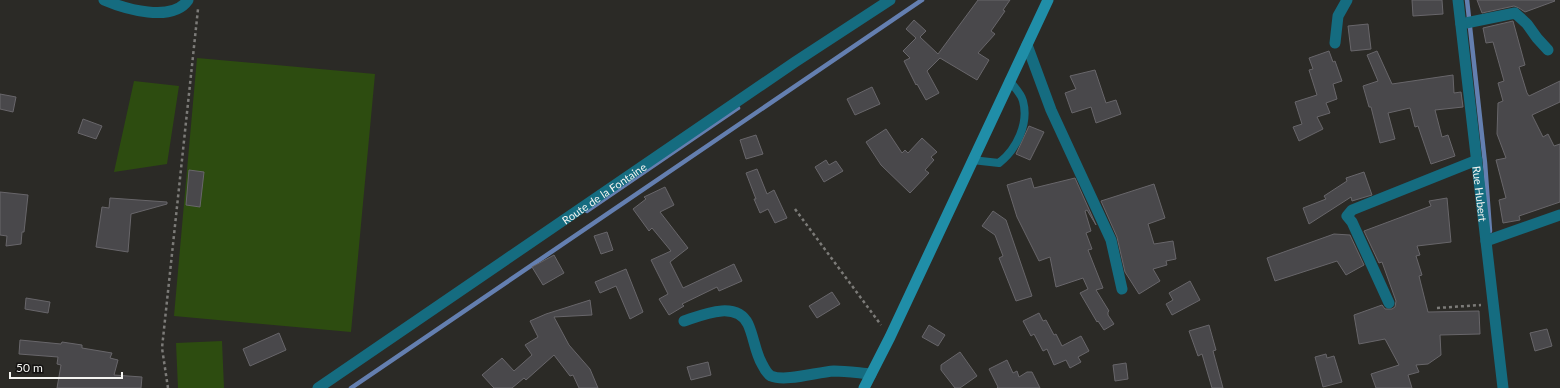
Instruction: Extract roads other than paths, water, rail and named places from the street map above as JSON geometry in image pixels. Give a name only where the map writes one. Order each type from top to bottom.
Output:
[{"type":"main road","points":[[864,388],[890,337],[1009,80],[1048,0]]},
{"type":"street","points":[[104,0],[122,8],[141,12],[167,12],[186,3],[188,0]]},
{"type":"street","name":"Route de la Fontaine","points":[[318,388],[788,66],[890,0]]},
{"type":"street","points":[[1335,43],[1338,16],[1347,0]]},
{"type":"street","name":"Rue Hubert","points":[[1458,0],[1503,388]]},
{"type":"street","points":[[1461,24],[1515,13],[1527,24],[1548,50]]},
{"type":"street","points":[[1026,45],[1051,110],[1111,240],[1122,289]]},
{"type":"street","points":[[1389,303],[1352,222],[1347,216],[1352,210],[1477,160]]},
{"type":"street","points":[[1486,241],[1560,215]]},
{"type":"street","points":[[684,321],[715,311],[726,311],[738,314],[747,323],[761,363],[768,375],[782,377],[835,371],[871,374]]},
{"type":"lane","points":[[972,160],[999,163],[1015,147],[1026,116],[1020,94],[1009,80]]},
{"type":"waterway","points":[[351,388],[922,0]]},
{"type":"waterway","points":[[1467,0],[1485,163],[1490,231]]},
{"type":"waterway","points":[[587,211],[738,108]]}]
